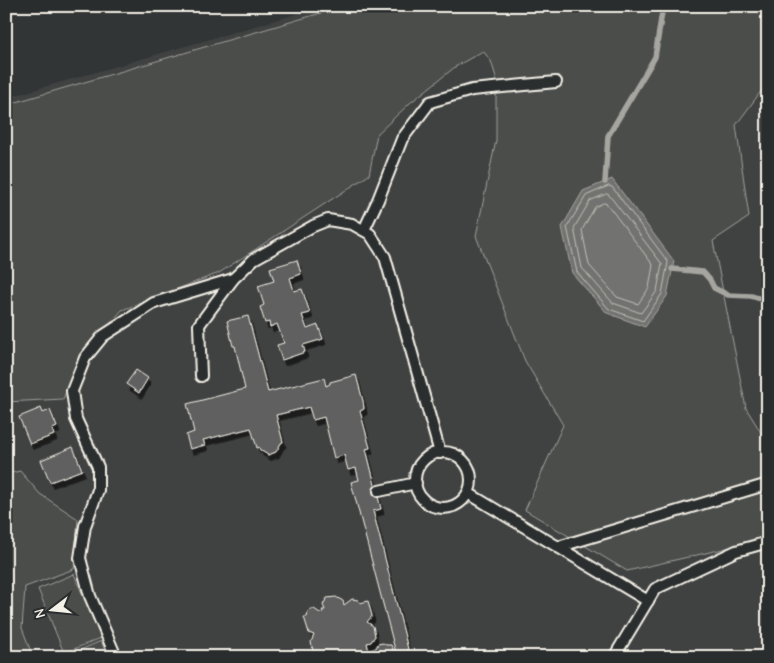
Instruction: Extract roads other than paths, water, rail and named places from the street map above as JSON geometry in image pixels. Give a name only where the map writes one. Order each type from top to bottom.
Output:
[{"type":"lane","points":[[364,230],[402,139],[430,102],[472,90],[556,82]]},
{"type":"lane","points":[[201,376],[199,325],[233,279],[254,259],[313,226],[328,220],[352,224],[370,234],[385,257],[440,453]]},
{"type":"lane","points":[[116,657],[90,596],[80,558],[85,526],[98,490],[98,468],[76,419],[72,391],[85,358],[103,336],[154,303],[233,279]]},
{"type":"lane","points":[[440,453],[453,455],[464,462],[471,481],[468,494],[455,505],[438,508],[423,499],[416,483],[418,469],[422,463],[427,458],[440,453]]},
{"type":"lane","points":[[380,491],[416,483]]},
{"type":"lane","points":[[558,548],[768,484]]},
{"type":"lane","points":[[468,494],[648,601]]},
{"type":"lane","points":[[614,657],[655,589],[736,551],[768,542]]},
{"type":"water","points":[[612,179],[674,261],[667,296],[645,327],[607,313],[572,273],[562,227],[583,191]]},
{"type":"waterway","points":[[605,182],[608,136],[655,57],[663,6]]},
{"type":"waterway","points":[[672,269],[703,272],[714,288],[728,295],[751,296],[768,301]]}]
